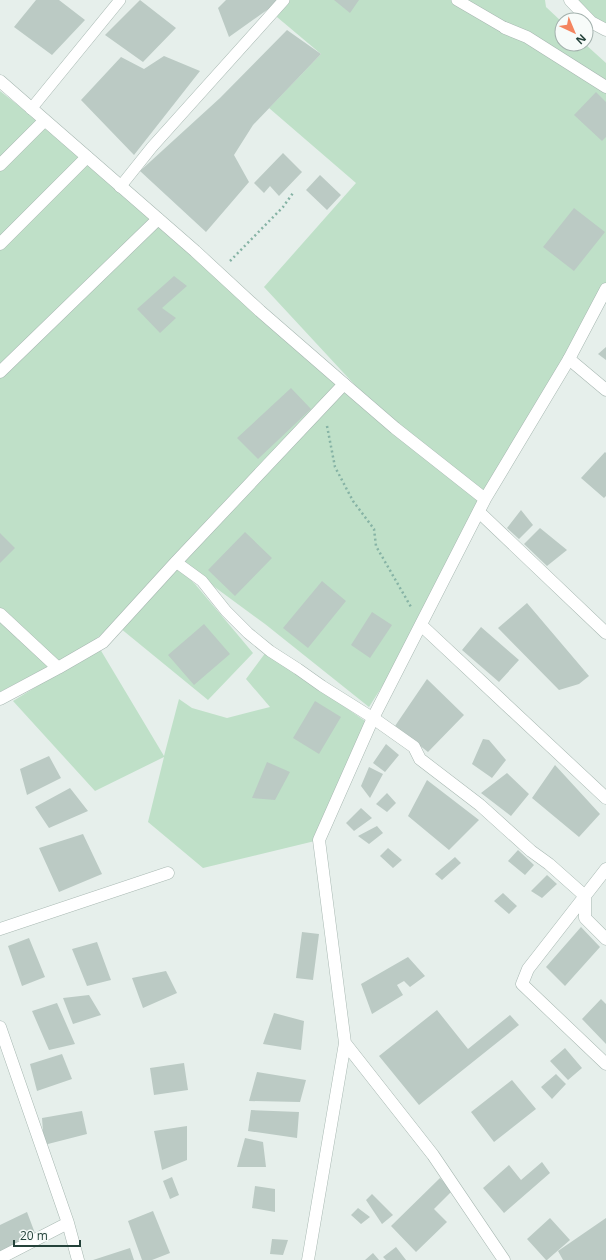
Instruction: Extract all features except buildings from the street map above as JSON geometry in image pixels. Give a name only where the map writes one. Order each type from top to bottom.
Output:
[{"type":"street","points":[[570,0],[591,22],[606,30]]},
{"type":"street","points":[[505,28],[527,37],[606,87]]},
{"type":"street","points":[[0,81],[395,428],[485,499]]},
{"type":"street","points":[[0,164],[44,120]]},
{"type":"street","points":[[0,244],[87,157]]},
{"type":"street","points":[[0,372],[158,219]]},
{"type":"street","points":[[308,1260],[345,1042],[319,840],[373,718],[422,625],[485,499],[569,359],[606,290]]},
{"type":"street","points":[[569,359],[606,390]]},
{"type":"street","points":[[0,699],[103,642],[176,562],[344,384]]},
{"type":"street","points":[[479,512],[606,633]]},
{"type":"street","points":[[0,614],[58,668]]},
{"type":"street","points":[[422,625],[606,798]]},
{"type":"street","points":[[373,718],[414,747],[420,759],[480,805],[585,896],[585,918],[606,939]]},
{"type":"street","points":[[606,869],[528,969],[522,984],[606,1064]]},
{"type":"street","points":[[0,929],[168,873]]},
{"type":"street","points":[[0,1027],[68,1223],[78,1260]]},
{"type":"street","points":[[345,1042],[433,1155],[504,1260]]},
{"type":"street","points":[[0,1258],[68,1223]]},
{"type":"lane","points":[[31,108],[120,0]]},
{"type":"lane","points":[[120,187],[152,147],[284,0]]},
{"type":"lane","points":[[456,0],[505,28]]},
{"type":"lane","points":[[176,562],[202,581],[226,610],[248,633],[270,651],[373,718]]},
{"type":"path","points":[[219,273],[282,207],[293,192]]},
{"type":"path","points":[[323,406],[335,467],[353,501],[374,529],[376,546],[422,625]]},
{"type":"green space","points":[[281,0],[545,0],[546,7],[554,14],[554,52],[594,52],[606,63],[606,289],[421,625],[369,707],[265,624],[178,560],[117,621],[89,645],[0,692],[0,91],[41,123],[391,424],[264,287],[356,183],[269,108],[321,54],[271,12]]},
{"type":"green space","points":[[567,0],[606,0],[606,30],[594,21],[594,12],[583,12]]},
{"type":"green space","points":[[176,566],[195,584],[253,653],[208,700],[120,628]]},
{"type":"green space","points":[[100,649],[164,756],[179,699],[192,708],[227,718],[270,707],[246,679],[266,652],[365,721],[319,840],[203,868],[148,822],[164,757],[95,791],[13,701]]}]
